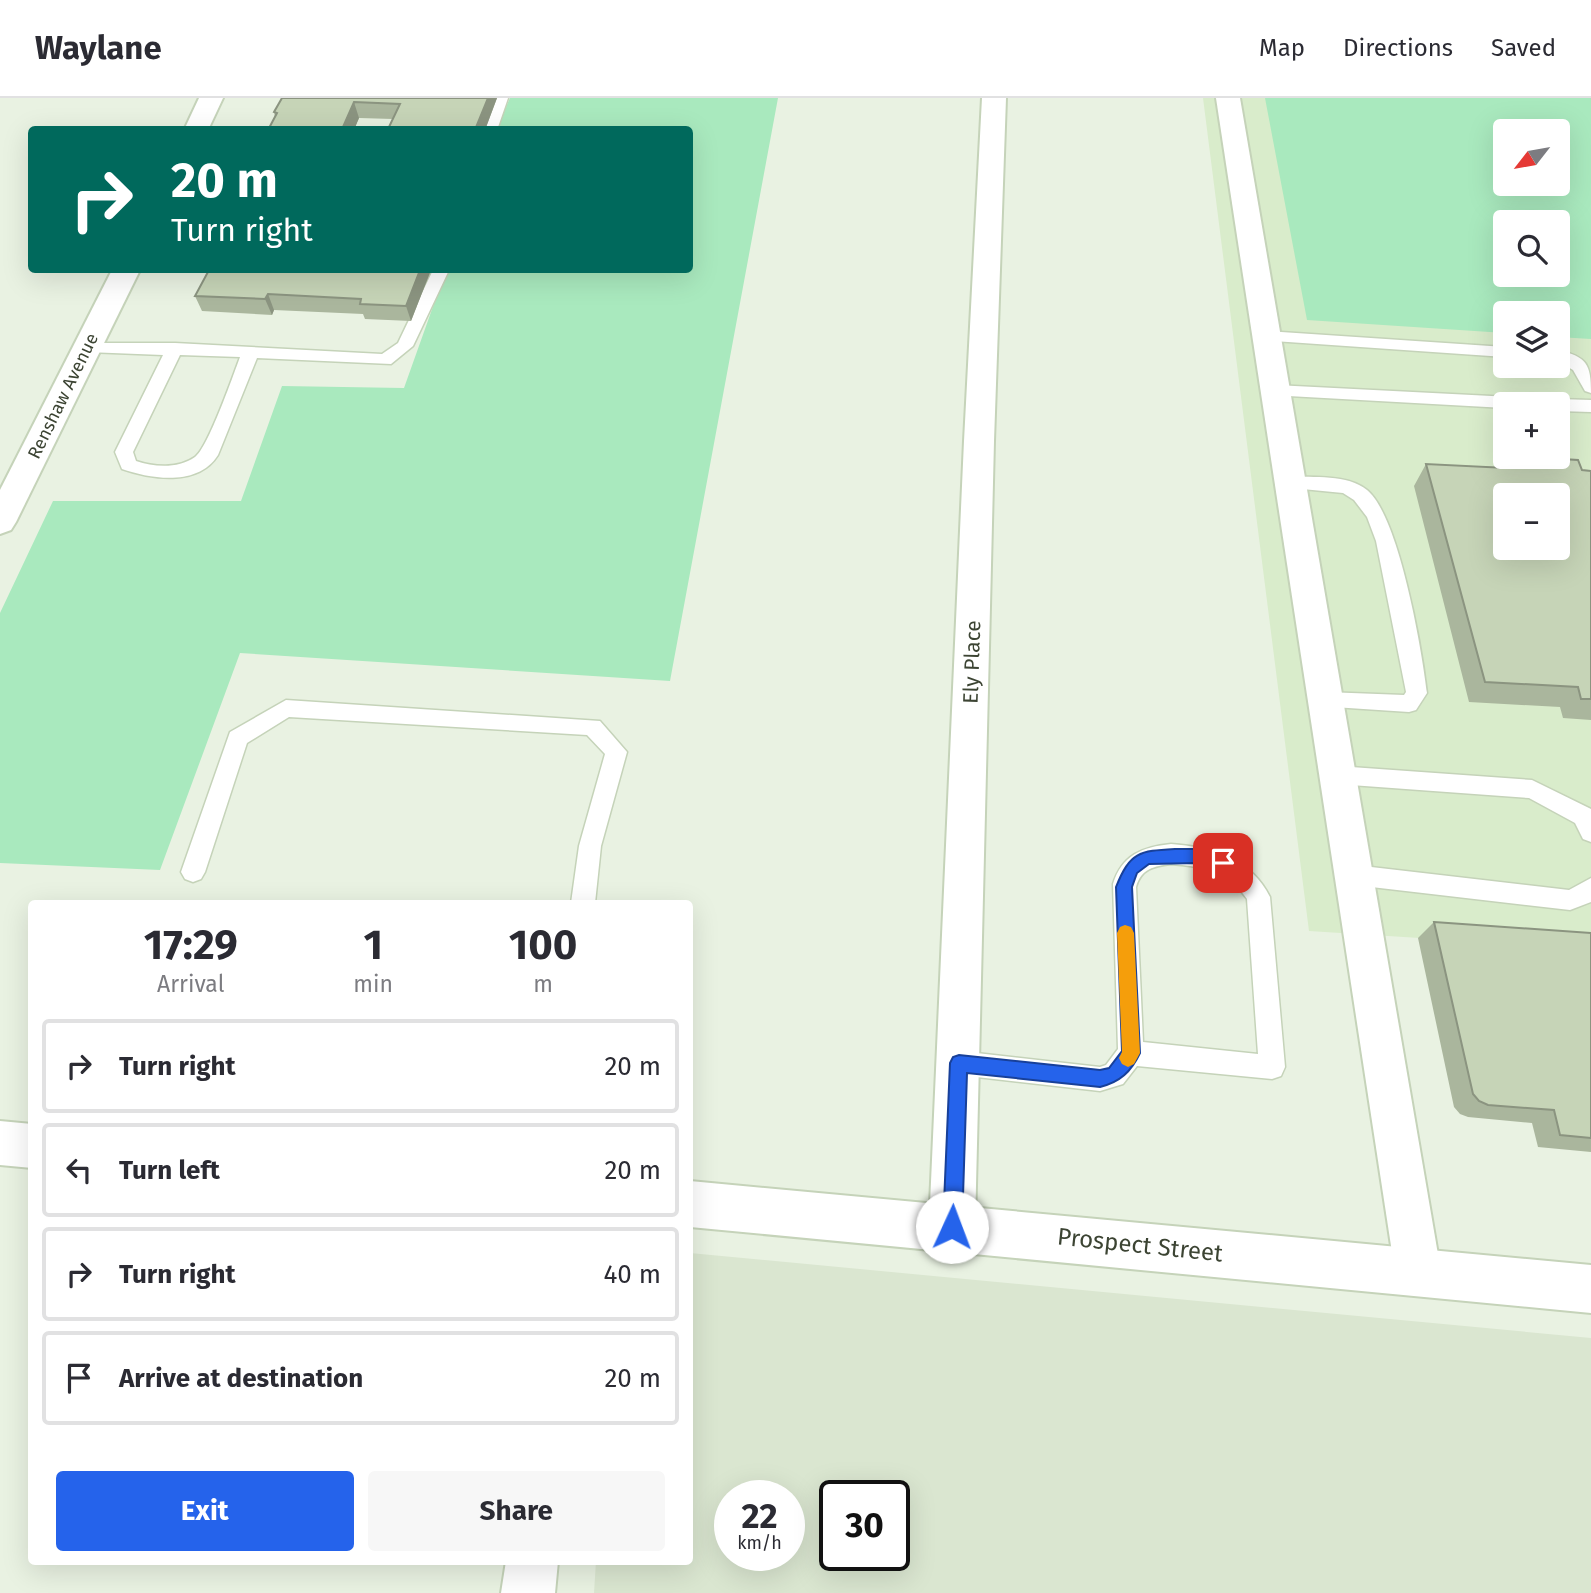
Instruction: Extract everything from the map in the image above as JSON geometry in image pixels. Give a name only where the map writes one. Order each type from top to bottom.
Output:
[{"type":"street","points":[[198,126],[211,98]]},
{"type":"street","name":"Ely Place","points":[[952,1227],[994,98]]},
{"type":"street","points":[[1227,98],[1418,1272]]},
{"type":"street","name":"Renshaw Avenue","points":[[0,522],[124,273]]},
{"type":"street","points":[[0,1143],[28,1146]]},
{"type":"street","name":"Prospect Street","points":[[693,1204],[1591,1289]]},
{"type":"street","points":[[528,1593],[532,1565]]},
{"type":"lane","points":[[491,126],[501,98]]},
{"type":"lane","points":[[87,347],[175,348],[385,360],[405,346],[428,302],[439,273]]},
{"type":"lane","points":[[1266,336],[1493,351]]},
{"type":"lane","points":[[175,348],[124,452],[128,465],[143,471],[172,471],[200,466],[209,455],[251,352]]},
{"type":"lane","points":[[1570,358],[1584,370],[1591,387]]},
{"type":"lane","points":[[1275,391],[1493,402]]},
{"type":"lane","points":[[1570,405],[1591,405]]},
{"type":"lane","points":[[1289,482],[1347,486],[1361,495],[1376,515],[1386,541],[1414,667],[1417,693],[1409,704],[1325,700]]},
{"type":"lane","points":[[193,872],[238,738],[286,708],[592,727],[616,752],[595,829],[583,886],[583,900]]},
{"type":"lane","points":[[1337,775],[1532,789],[1583,816],[1591,832]]},
{"type":"lane","points":[[959,1063],[1100,1079],[1114,1075],[1131,1053],[1124,887],[1131,868],[1146,858],[1175,856],[1199,856],[1223,863],[1244,877],[1258,897],[1272,1066],[1131,1053]]},
{"type":"lane","points":[[1354,875],[1570,900],[1587,893],[1591,888]]},
{"type":"shaded area","points":[[1203,98],[1591,98],[1591,949],[1309,931]]},
{"type":"shaded area","points":[[693,1253],[1591,1338],[1591,1593],[594,1593],[596,1565],[693,1565]]},
{"type":"green space","points":[[510,98],[778,98],[670,681],[240,653],[160,870],[0,863],[0,613],[53,501],[241,501],[282,386],[404,388],[445,273],[693,273],[693,126],[497,126]]},
{"type":"green space","points":[[1265,98],[1591,98],[1591,339],[1570,338],[1570,301],[1493,301],[1493,332],[1307,320]]},
{"type":"building","points":[[282,98],[488,98],[477,126],[389,126],[400,104],[354,102],[343,126],[270,126],[277,113],[274,112]]},
{"type":"building","points":[[207,273],[419,273],[406,306],[360,304],[361,299],[268,294],[265,299],[195,296]]},
{"type":"building","points":[[1570,460],[1578,460],[1582,470],[1591,471],[1591,699],[1581,699],[1578,687],[1485,682],[1426,464],[1493,469],[1570,469]]},
{"type":"building","points":[[1434,922],[1591,933],[1591,1138],[1560,1135],[1554,1110],[1488,1105],[1473,1094]]},
{"type":"slow traffic","points":[[1125,933],[1131,1053],[1128,1058]]},
{"type":"route","points":[[952,1227],[959,1063],[1100,1079],[1114,1075],[1131,1053],[1124,887],[1131,868],[1146,858],[1175,856],[1199,856],[1223,863]]}]
